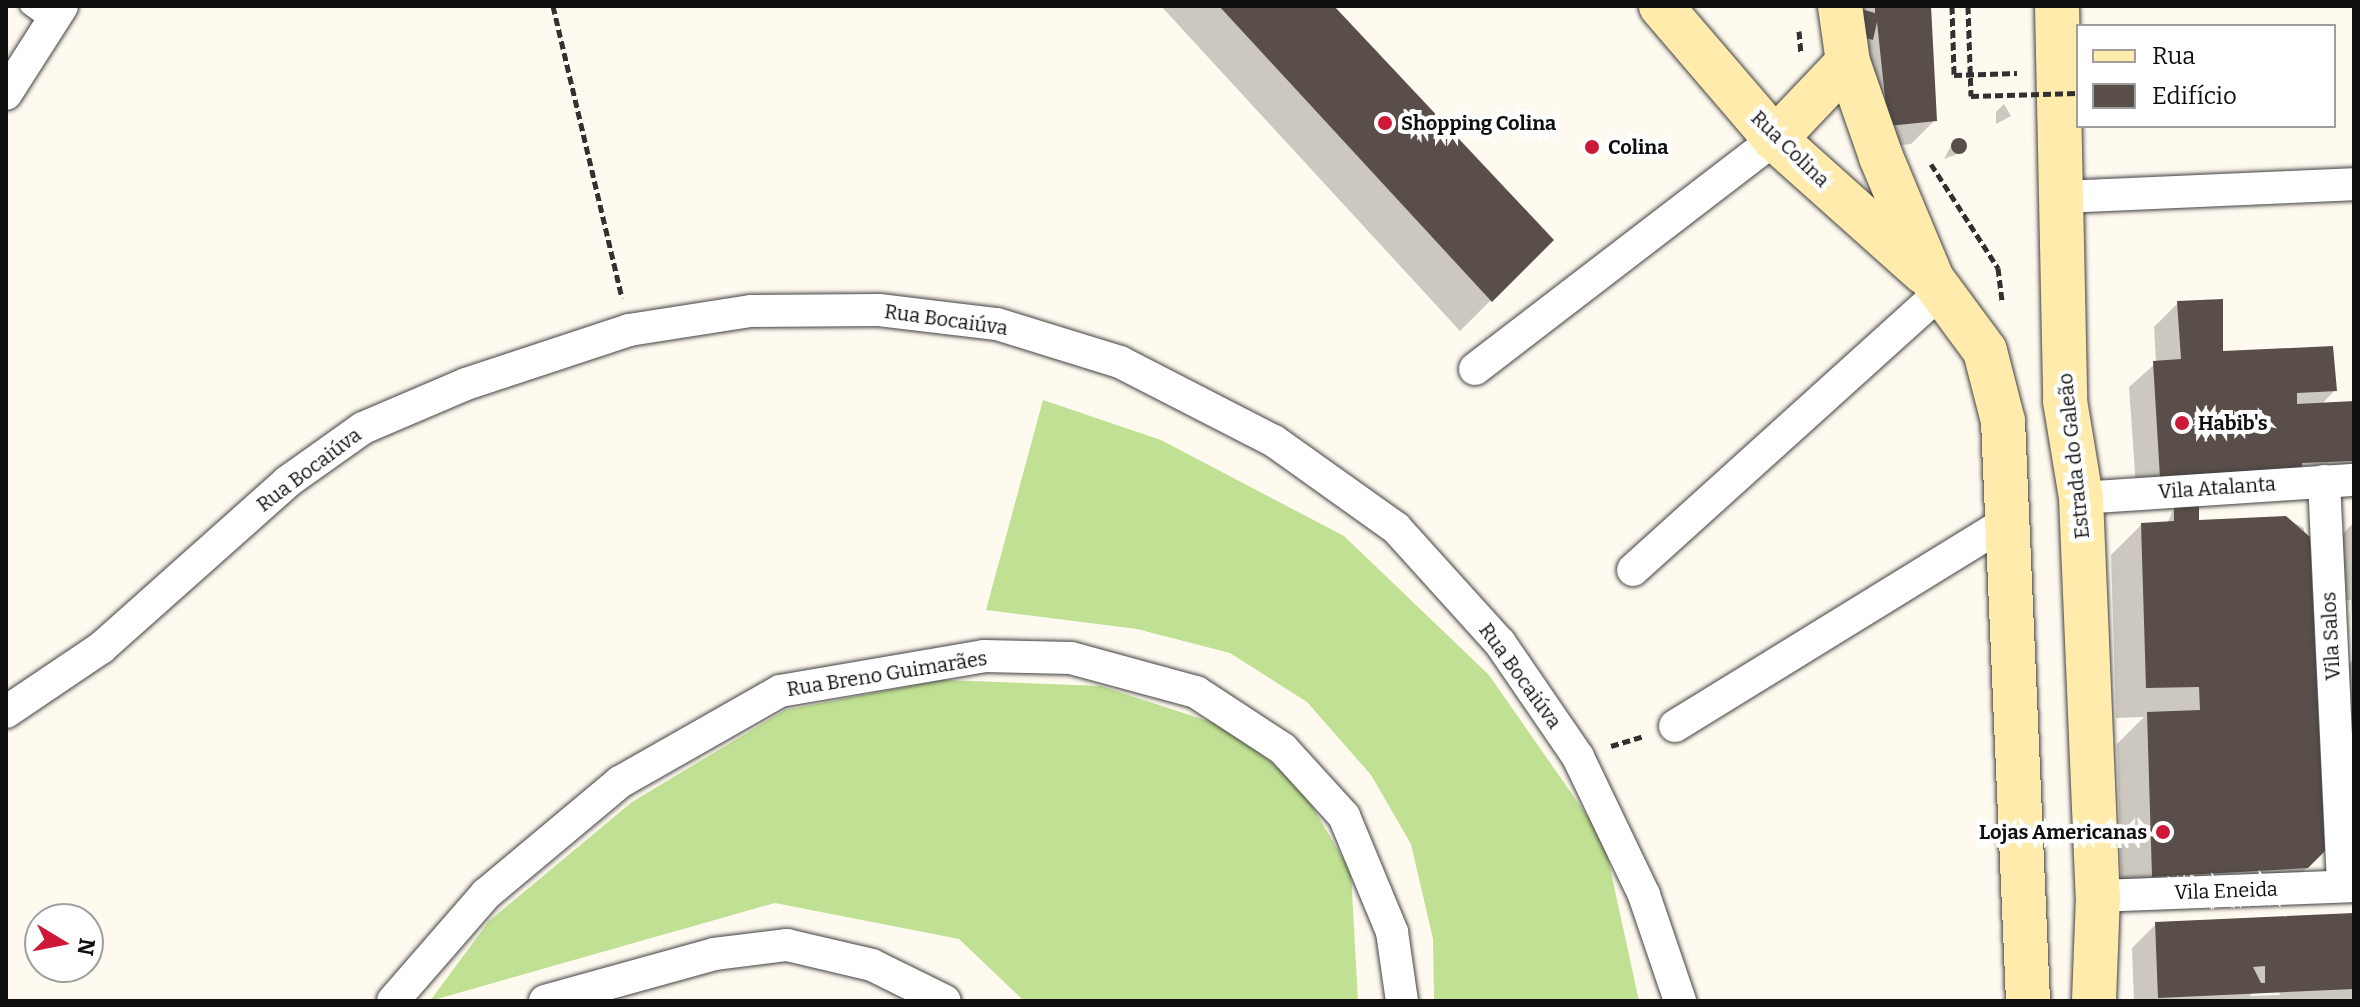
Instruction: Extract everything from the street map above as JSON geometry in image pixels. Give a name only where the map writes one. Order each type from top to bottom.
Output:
[{"type":"main road","name":"Rua Colina","points":[[1661,6],[1775,139],[1947,296]]},
{"type":"main road","points":[[1840,6],[1848,62],[1947,296],[1985,351],[2003,421],[2012,519],[2028,1001]]},
{"type":"main road","name":"Estrada do Galeão","points":[[2057,6],[2065,401],[2081,498],[2098,896],[2094,1001]]},
{"type":"main road","points":[[1775,139],[1848,62]]},
{"type":"street","points":[[6,94],[47,12]]},
{"type":"street","points":[[1475,369],[1775,139]]},
{"type":"street","points":[[2061,197],[2354,184]]},
{"type":"street","points":[[1633,570],[1947,296]]},
{"type":"street","name":"Rua Bocaiúva","points":[[6,712],[101,648],[287,482],[363,428],[629,330],[751,311],[879,310],[997,324],[1120,362],[1274,441],[1396,528],[1500,643],[1578,757],[1644,895],[1680,1001]]},
{"type":"street","name":"Vila Atalanta","points":[[2081,498],[2339,481]]},
{"type":"street","name":"Vila Salos","points":[[2339,481],[2349,886]]},
{"type":"street","points":[[1675,726],[2012,519]]},
{"type":"street","name":"Rua Breno Guimarães","points":[[393,1001],[486,894],[620,782],[780,691],[984,656],[1071,658],[1196,692],[1283,749],[1344,816],[1392,932],[1402,1001]]},
{"type":"street","name":"Vila Eneida","points":[[2098,896],[2349,886]]},
{"type":"street","points":[[545,1001],[714,954],[787,945],[872,965],[945,1001]]},
{"type":"path","points":[[553,6],[629,330]]},
{"type":"path","points":[[1952,6],[1954,75],[2017,73]]},
{"type":"path","points":[[1968,6],[1971,96],[2076,93]]},
{"type":"path","points":[[1578,757],[1675,726]]},
{"type":"green space","points":[[1043,400],[1161,440],[1344,536],[1489,675],[1604,840],[1639,1001],[1434,1001],[1433,939],[1411,844],[1371,775],[1307,702],[1230,653],[1137,629],[986,610]]},
{"type":"green space","points":[[943,680],[1101,686],[1226,727],[1299,784],[1351,872],[1358,1001],[1024,1001],[959,939],[775,903],[430,1001],[489,921],[632,802],[785,710]]},
{"type":"building","name":"Shopping Colina","points":[[1219,6],[1334,6],[1554,240],[1492,302]]},
{"type":"building","points":[[1875,6],[1931,6],[1937,121],[1888,126],[1877,22],[1873,40],[1859,36],[1864,10],[1875,13]]},
{"type":"building","points":[[1956,138],[1962,138],[1967,146],[1965,152],[1956,154],[1951,149],[1951,143]]},
{"type":"building","points":[[2223,299],[2223,351],[2333,346],[2337,391],[2297,393],[2297,404],[2354,401],[2352,461],[2302,463],[2302,471],[2160,478],[2153,361],[2181,359],[2177,301]]},
{"type":"building","points":[[2199,503],[2199,520],[2286,516],[2310,537],[2325,851],[2308,868],[2152,877],[2147,712],[2200,710],[2199,687],[2146,688],[2141,523],[2174,521],[2174,504]]},
{"type":"building","points":[[2354,913],[2354,989],[2158,998],[2155,922]],"holes":[[[2265,966],[2265,983],[2261,983],[2253,967]]]},
{"type":"place","name":"Shopping Colina","points":[[1385,123]]},
{"type":"place","name":"Colina","points":[[1592,147]]},
{"type":"place","name":"Habib's","points":[[2182,423]]},
{"type":"place","name":"Lojas Americanas","points":[[2163,832]]}]
